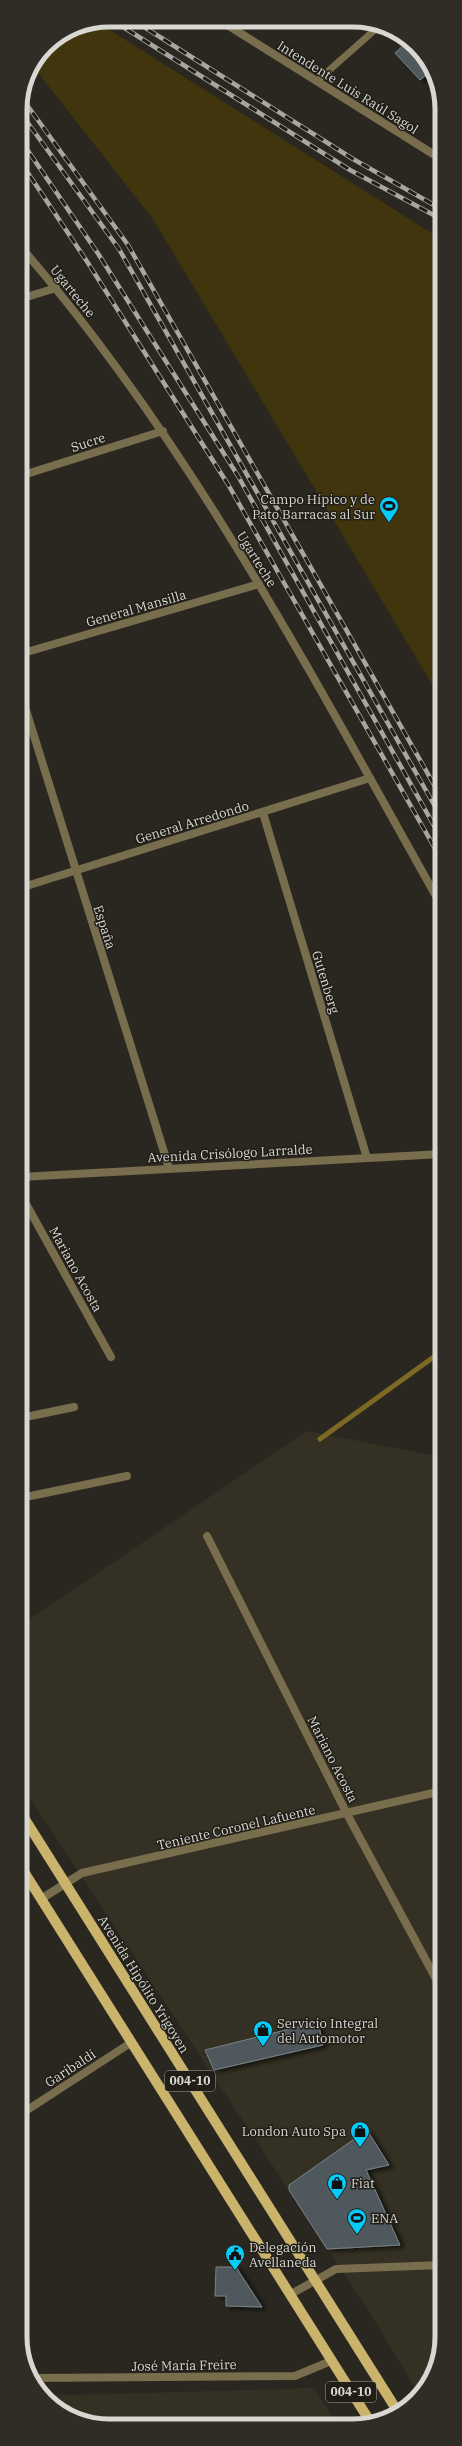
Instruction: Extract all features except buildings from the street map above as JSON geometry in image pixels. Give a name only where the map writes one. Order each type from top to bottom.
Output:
[{"type":"main road","name":"Avenida Hipólito Yrigoyen","points":[[27,1823],[395,2407]]},
{"type":"main road","name":"004-10","points":[[27,1876],[367,2417]]},
{"type":"street","name":"Intendente Luis Raúl Sagol","points":[[230,27],[435,156]]},
{"type":"street","name":"Ugarteche","points":[[27,254],[56,288],[119,369],[163,431],[259,584],[435,893]]},
{"type":"street","points":[[27,297],[56,288]]},
{"type":"street","name":"Sucre","points":[[27,474],[163,431]]},
{"type":"street","name":"General Mansilla","points":[[27,652],[259,584]]},
{"type":"street","name":"España","points":[[27,715],[169,1168]]},
{"type":"street","name":"General Arredondo","points":[[27,886],[263,813],[370,778]]},
{"type":"street","name":"Gutenberg","points":[[263,813],[367,1158]]},
{"type":"street","name":"Avenida Crisólogo Larralde","points":[[27,1176],[435,1154]]},
{"type":"street","name":"Mariano Acosta","points":[[27,1206],[111,1357]]},
{"type":"street","points":[[27,1417],[74,1407]]},
{"type":"street","points":[[27,1497],[127,1476]]},
{"type":"street","name":"Mariano Acosta","points":[[207,1536],[347,1814],[435,1977]]},
{"type":"street","name":"Teniente Coronel Lafuente","points":[[41,1898],[82,1874],[435,1793]]},
{"type":"street","name":"Garibaldi","points":[[27,2110],[132,2042]]},
{"type":"street","points":[[291,2294],[336,2269],[435,2264]]},
{"type":"street","name":"José María Freire","points":[[38,2378],[295,2376],[331,2361]]},
{"type":"lane","points":[[317,82],[375,30]]},
{"type":"shaded area","points":[[105,27],[435,235],[435,689],[153,219],[36,71],[47,55],[55,47],[82,31]]},
{"type":"shaded area","points":[[307,1431],[435,1456],[435,2337],[429,2369],[416,2390],[368,2310],[27,1794],[27,1621]]},
{"type":"shaded area","points":[[314,2388],[334,2419],[109,2419],[82,2415],[68,2408],[52,2396]]},
{"type":"waterway","points":[[320,1439],[435,1356]]},
{"type":"railway","points":[[123,27],[350,170],[435,216]]},
{"type":"railway","points":[[144,27],[353,159],[435,206]]},
{"type":"railway","points":[[27,105],[128,245],[435,786]]},
{"type":"railway","points":[[27,122],[119,249],[435,806]]},
{"type":"railway","points":[[27,149],[99,255],[238,476],[435,827]]},
{"type":"railway","points":[[27,172],[88,263],[229,486],[435,848]]},
{"type":"place","name":"Campo Hípico y de Pato Barracas al Sur","points":[[389,523]]},
{"type":"place","name":"Servicio Integral del Automotor","points":[[263,2047]]},
{"type":"place","name":"London Auto Spa","points":[[360,2148]]},
{"type":"place","name":"Fiat","points":[[337,2200]]},
{"type":"place","name":"ENA","points":[[357,2235]]},
{"type":"place","name":"Delegación Avellaneda","points":[[235,2271]]}]
